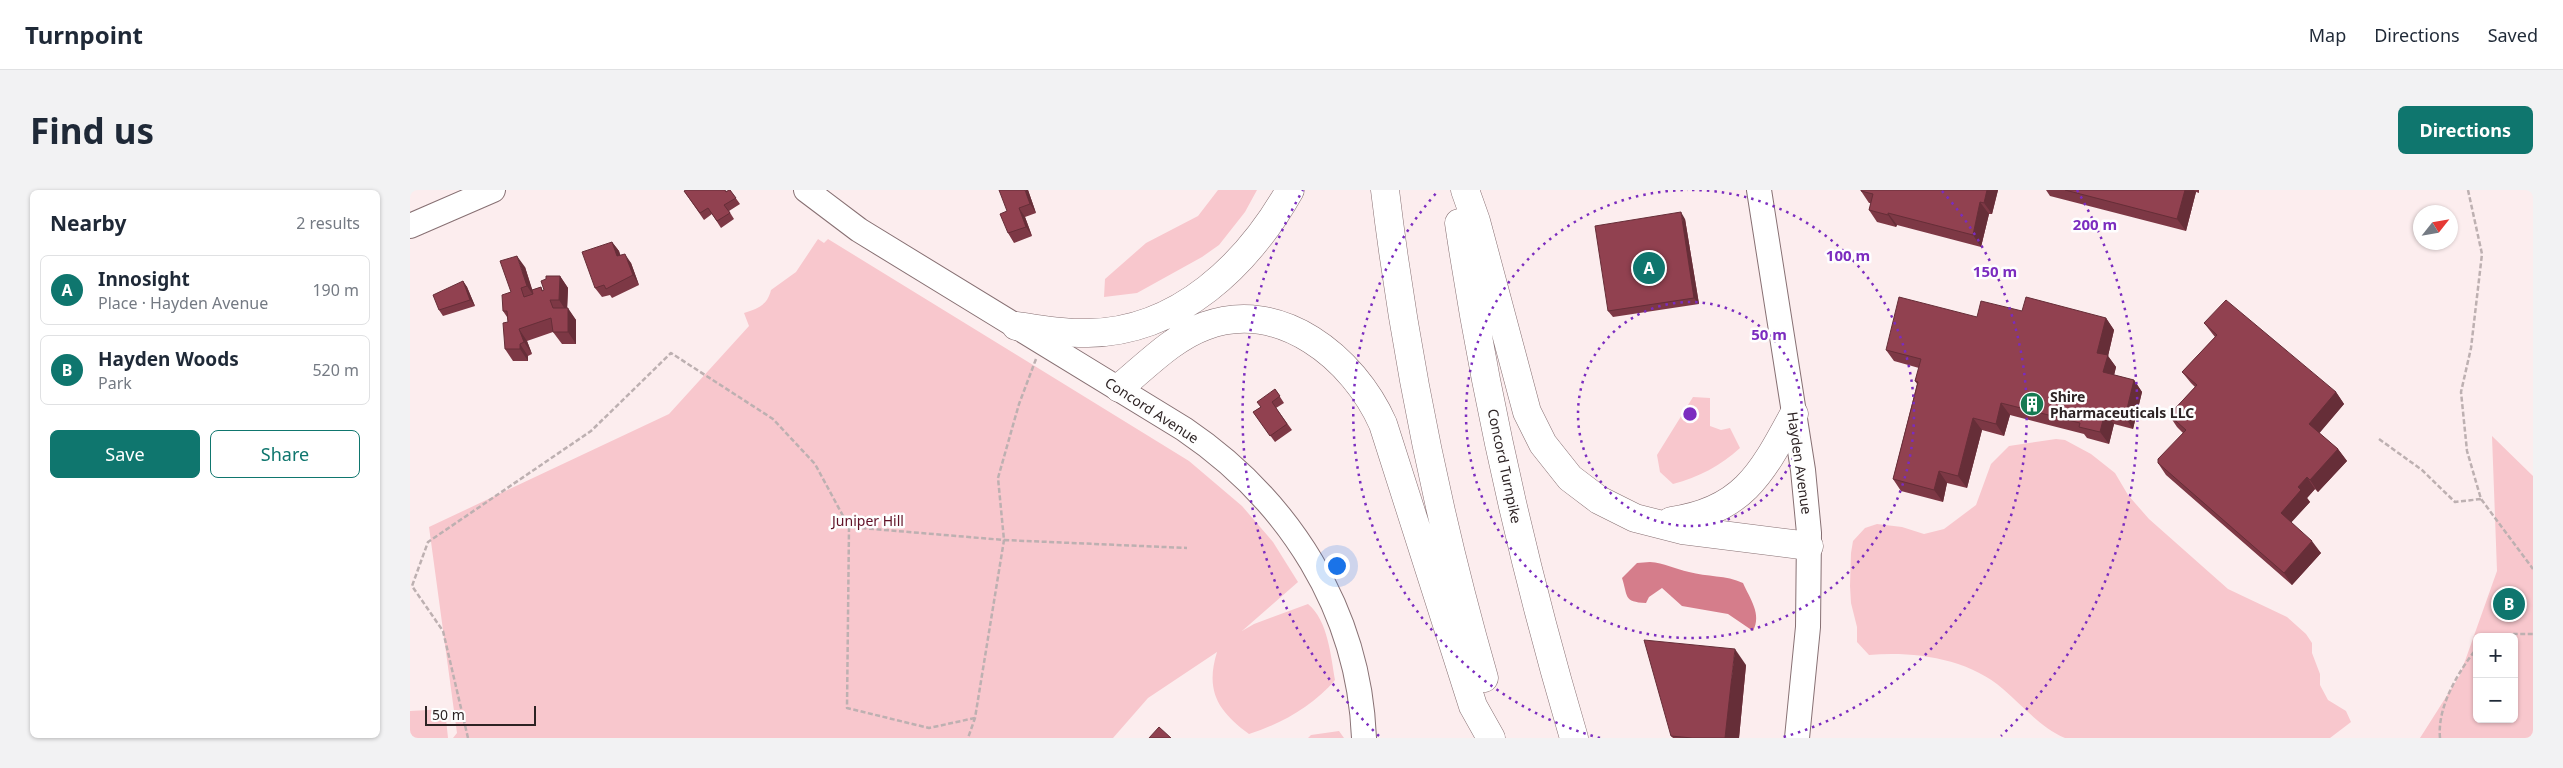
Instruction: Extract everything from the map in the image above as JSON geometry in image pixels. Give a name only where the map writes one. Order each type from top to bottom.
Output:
[{"type":"highway","points":[[1016,326],[1071,333],[1098,333],[1140,324],[1170,312],[1203,293],[1233,268],[1262,234],[1290,190]]},
{"type":"highway","points":[[1385,190],[1412,370],[1434,478],[1467,619],[1501,738]]},
{"type":"highway","name":"Concord Turnpike","points":[[1454,190],[1478,337],[1511,497],[1549,653],[1574,738]]},
{"type":"highway","points":[[1465,190],[1476,221],[1521,394],[1543,444],[1563,472],[1590,495],[1626,515],[1682,530],[1809,546]]},
{"type":"highway","points":[[1119,388],[1187,334],[1203,326],[1230,320],[1258,320],[1285,326],[1320,345],[1343,364],[1364,390],[1383,424],[1474,706],[1491,738]]},
{"type":"highway","points":[[1660,523],[1703,515],[1740,495],[1766,466],[1794,414]]},
{"type":"main road","points":[[410,226],[493,190]]},
{"type":"main road","name":"Concord Avenue","points":[[806,190],[859,230],[1119,388],[1197,438],[1226,460],[1269,502],[1299,540],[1325,586],[1346,636],[1359,690],[1364,738]]},
{"type":"main road","name":"Hayden Avenue","points":[[1759,190],[1805,486],[1809,546],[1807,645],[1797,738]]},
{"type":"path","points":[[2468,190],[2482,254],[2471,348],[2461,392],[2467,451],[2482,500],[2533,569]]},
{"type":"path","points":[[968,738],[975,718],[1004,540],[998,478],[1019,404],[1042,342]]},
{"type":"path","points":[[468,738],[443,631],[412,586],[428,542],[591,431],[671,353],[773,419],[816,464],[849,527],[848,708],[929,728],[975,718]]},
{"type":"path","points":[[2379,439],[2422,470],[2455,502],[2482,500]]},
{"type":"path","points":[[849,527],[1004,540],[1187,548]]},
{"type":"path","points":[[2518,634],[2533,634]]},
{"type":"path","points":[[2440,738],[2442,715],[2451,690],[2473,654]]},
{"type":"green space","points":[[1218,190],[1257,190],[1245,212],[1219,245],[1202,257],[1137,293],[1104,297],[1105,279],[1146,243],[1198,216]]},
{"type":"green space","name":"Juniper Hill","points":[[818,239],[824,243],[828,239],[1189,461],[1242,506],[1273,542],[1298,582],[1242,631],[1254,624],[1308,604],[1320,619],[1328,639],[1335,680],[1317,698],[1296,713],[1273,725],[1249,734],[1229,717],[1217,699],[1213,678],[1217,652],[1148,698],[1113,738],[453,738],[457,733],[429,527],[669,414],[749,326],[744,313],[761,306],[767,300],[771,290],[796,272]]},
{"type":"green space","points":[[1693,397],[1710,398],[1710,426],[1721,430],[1730,428],[1740,448],[1709,470],[1673,484],[1660,472],[1657,455]]},
{"type":"green space","points":[[2492,436],[2533,476],[2533,738],[2420,738],[2460,675],[2473,638],[2473,723],[2518,723],[2518,633],[2475,633],[2497,571]]},
{"type":"green space","points":[[2056,439],[2065,440],[2091,454],[2115,473],[2128,495],[2149,519],[2228,589],[2287,617],[2306,634],[2312,643],[2312,653],[2320,674],[2320,685],[2328,700],[2346,711],[2351,722],[2330,738],[2065,738],[2040,722],[1989,678],[1973,670],[1939,659],[1922,656],[1904,654],[1869,655],[1857,642],[1857,627],[1851,603],[1851,553],[1853,541],[1865,528],[1877,524],[1902,527],[1924,534],[1944,529],[1976,505],[1991,464],[2009,446]]},
{"type":"green space","points":[[445,709],[448,738],[410,738],[410,711]]},
{"type":"green space","points":[[1339,731],[1344,738],[1308,738],[1311,735]]},
{"type":"shaded area","points":[[1650,562],[1696,574],[1743,583],[1756,613],[1753,631],[1728,614],[1682,606],[1662,588],[1649,597],[1646,603],[1630,599],[1626,594],[1622,578],[1637,563]]},
{"type":"building","points":[[725,190],[726,192],[730,190],[736,198],[724,205],[730,213],[717,221],[708,208],[700,213],[684,191]]},
{"type":"building","points":[[999,190],[1025,190],[1030,204],[1019,208],[1026,227],[1008,233],[1000,214],[1007,211]]},
{"type":"building","points":[[1861,190],[1987,190],[1984,203],[1980,202],[1973,235],[1888,213],[1888,215],[1869,210],[1873,194]]},
{"type":"building","points":[[2065,190],[2185,190],[2177,219]]},
{"type":"building","points":[[1681,212],[1694,298],[1608,311],[1595,226]]},
{"type":"building","points":[[612,242],[617,256],[625,254],[633,275],[606,289],[604,285],[595,288],[582,252]]},
{"type":"building","points":[[517,256],[527,286],[521,288],[524,297],[533,294],[532,290],[541,287],[542,291],[544,290],[541,281],[546,279],[546,276],[560,276],[559,300],[550,300],[553,308],[568,308],[568,332],[553,332],[551,318],[519,329],[524,342],[520,344],[520,349],[505,349],[503,323],[508,322],[507,311],[503,311],[502,295],[511,292],[500,261]]},
{"type":"building","points":[[463,281],[470,300],[439,310],[433,295]]},
{"type":"building","name":"Shire Pharmaceuticals LLC","points":[[1899,297],[1977,317],[1981,301],[2022,311],[2026,297],[2106,318],[2097,353],[2108,355],[2103,372],[2134,380],[2125,417],[2105,412],[2100,432],[2079,427],[2080,423],[2001,403],[1996,424],[1973,418],[1958,476],[1939,471],[1934,490],[1893,479],[1918,382],[1915,381],[1921,359],[1886,350]]},
{"type":"building","points":[[2226,300],[2336,392],[2309,424],[2338,449],[2310,480],[2307,477],[2298,487],[2301,490],[2281,513],[2312,541],[2284,573],[2158,463],[2158,459],[2186,430],[2169,415],[2197,385],[2182,372],[2217,335],[2204,323]]},
{"type":"building","points":[[1275,389],[1280,396],[1272,402],[1287,424],[1270,436],[1253,412],[1261,407],[1257,402]]},
{"type":"building","points":[[1644,640],[1735,649],[1725,738],[1671,736]]},
{"type":"building","points":[[1159,727],[1171,738],[1149,738]]},
{"type":"place","name":"Innosight","points":[[1649,268]]},
{"type":"place","name":"Shire Pharmaceuticals LLC","points":[[2032,404]]},
{"type":"place","name":"Hayden Woods","points":[[2509,604]]}]
